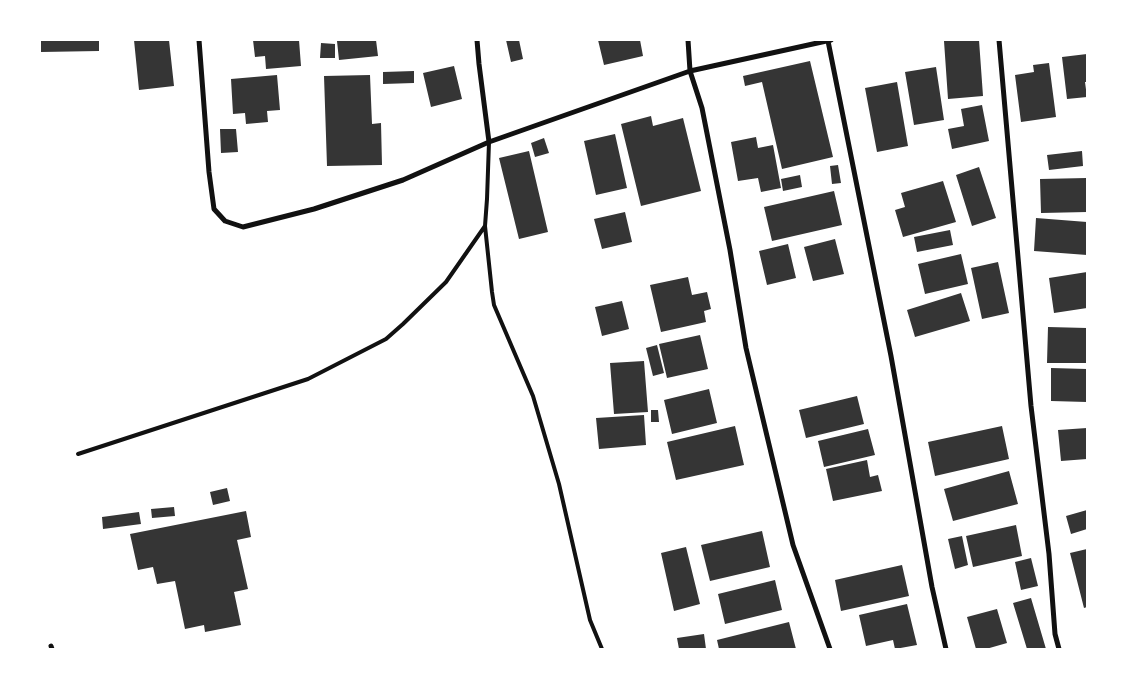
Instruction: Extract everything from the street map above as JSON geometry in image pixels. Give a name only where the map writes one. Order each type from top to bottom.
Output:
[{"type":"street","points":[[198,40],[214,209],[224,221],[243,227],[314,209],[403,180],[488,142],[690,71],[829,40],[891,356],[932,587],[946,649]]},
{"type":"street","points":[[477,40],[488,142]]},
{"type":"street","points":[[688,40],[690,71],[702,108],[730,250],[746,348],[793,545],[830,649]]},
{"type":"street","points":[[999,40],[1031,406],[1055,634],[1059,649]]},
{"type":"lane","points":[[488,142],[485,226],[494,305],[533,396],[559,484],[590,620],[602,649]]},
{"type":"lane","points":[[78,454],[308,380],[386,339],[446,282],[485,226]]},
{"type":"building","points":[[41,40],[99,40],[99,51],[41,52]]},
{"type":"building","points":[[134,40],[169,40],[174,86],[139,90]]},
{"type":"building","points":[[253,40],[299,40],[301,66],[266,69],[265,56],[255,57]]},
{"type":"building","points":[[376,40],[378,56],[339,60],[337,41]]},
{"type":"building","points":[[506,40],[519,40],[523,59],[511,62]]},
{"type":"building","points":[[598,40],[640,40],[643,56],[604,65]]},
{"type":"building","points":[[979,40],[983,96],[948,99],[944,41]]},
{"type":"building","points":[[321,43],[335,44],[335,58],[320,58]]},
{"type":"building","points":[[1087,54],[1087,82],[1085,82],[1087,97],[1067,99],[1062,57]]},
{"type":"building","points":[[810,61],[833,157],[782,169],[762,82],[745,86],[743,76]]},
{"type":"building","points":[[1049,63],[1056,117],[1021,122],[1015,75],[1034,72],[1033,65]]},
{"type":"building","points":[[454,66],[462,99],[431,107],[423,73]]},
{"type":"building","points":[[936,67],[944,120],[914,125],[905,72]]},
{"type":"building","points":[[414,71],[414,83],[383,84],[383,72]]},
{"type":"building","points":[[277,75],[280,110],[267,111],[268,122],[246,124],[245,113],[233,114],[231,79]]},
{"type":"building","points":[[370,75],[372,124],[381,123],[382,165],[327,166],[324,76]]},
{"type":"building","points":[[897,82],[908,146],[877,152],[865,88]]},
{"type":"building","points":[[982,105],[989,141],[952,149],[948,129],[964,126],[961,109]]},
{"type":"building","points":[[651,116],[653,126],[683,118],[701,191],[641,206],[621,124]]},
{"type":"building","points":[[220,129],[236,129],[238,152],[221,153]]},
{"type":"building","points":[[615,134],[627,188],[596,195],[584,141]]},
{"type":"building","points":[[756,137],[758,148],[773,145],[781,188],[761,192],[758,178],[738,181],[731,142]]},
{"type":"building","points":[[544,138],[549,153],[535,157],[531,143]]},
{"type":"building","points":[[529,151],[548,232],[519,239],[499,158]]},
{"type":"building","points":[[1082,151],[1083,166],[1049,170],[1047,155]]},
{"type":"building","points":[[838,165],[841,183],[832,184],[830,166]]},
{"type":"building","points":[[979,167],[996,218],[972,226],[956,175]]},
{"type":"building","points":[[800,175],[802,187],[783,191],[781,179]]},
{"type":"building","points":[[1087,178],[1087,212],[1041,213],[1040,179]]},
{"type":"building","points":[[943,181],[956,222],[903,237],[895,210],[905,207],[901,193]]},
{"type":"building","points":[[834,191],[842,225],[772,241],[764,207]]},
{"type":"building","points":[[625,212],[632,242],[602,249],[594,219]]},
{"type":"building","points":[[1036,218],[1087,222],[1087,255],[1034,251]]},
{"type":"building","points":[[950,230],[953,245],[917,252],[914,237]]},
{"type":"building","points":[[835,239],[844,274],[813,281],[804,247]]},
{"type":"building","points":[[788,244],[796,278],[767,285],[759,251]]},
{"type":"building","points":[[961,254],[968,284],[925,294],[918,264]]},
{"type":"building","points":[[998,262],[1009,313],[982,319],[971,268]]},
{"type":"building","points":[[1087,272],[1087,308],[1054,313],[1049,278]]},
{"type":"building","points":[[688,277],[692,295],[707,292],[711,309],[704,311],[706,322],[661,332],[650,285]]},
{"type":"building","points":[[961,293],[970,321],[915,337],[907,310]]},
{"type":"building","points":[[622,301],[629,329],[602,336],[595,307]]},
{"type":"building","points":[[1048,327],[1087,328],[1087,363],[1047,363]]},
{"type":"building","points":[[700,335],[708,369],[667,378],[659,344]]},
{"type":"building","points":[[657,345],[664,373],[653,376],[646,348]]},
{"type":"building","points":[[644,361],[648,412],[614,414],[610,363]]},
{"type":"building","points":[[1051,368],[1087,369],[1087,402],[1051,401]]},
{"type":"building","points":[[709,389],[717,423],[672,434],[664,400]]},
{"type":"building","points":[[857,396],[864,424],[806,438],[799,410]]},
{"type":"building","points":[[651,410],[658,410],[659,422],[651,422]]},
{"type":"building","points":[[644,415],[646,445],[599,449],[596,418]]},
{"type":"building","points":[[735,426],[744,465],[676,480],[667,442]]},
{"type":"building","points":[[1002,426],[1009,459],[935,476],[928,442]]},
{"type":"building","points":[[1087,428],[1087,459],[1061,461],[1058,430]]},
{"type":"building","points":[[868,429],[875,455],[824,467],[818,441]]},
{"type":"building","points":[[867,460],[870,477],[878,475],[882,491],[833,501],[826,469]]},
{"type":"building","points":[[1009,471],[1018,504],[953,521],[944,489]]},
{"type":"building","points":[[227,488],[230,501],[213,505],[210,492]]},
{"type":"building","points":[[174,507],[175,516],[152,518],[151,509]]},
{"type":"building","points":[[1087,510],[1087,529],[1071,534],[1066,516]]},
{"type":"building","points":[[246,511],[251,537],[237,540],[248,589],[234,592],[241,625],[205,632],[204,625],[185,629],[175,581],[157,584],[153,567],[138,570],[130,534]]},
{"type":"building","points":[[139,512],[141,524],[103,529],[102,517]]},
{"type":"building","points":[[1016,525],[1022,556],[973,567],[966,536]]},
{"type":"building","points":[[762,531],[770,567],[710,581],[701,545]]},
{"type":"building","points":[[962,536],[968,565],[955,569],[948,539]]},
{"type":"building","points":[[686,547],[700,604],[674,611],[661,553]]},
{"type":"building","points":[[1087,549],[1087,607],[1084,608],[1070,553]]},
{"type":"building","points":[[1031,558],[1038,586],[1021,590],[1015,562]]},
{"type":"building","points":[[902,565],[909,596],[841,611],[835,580]]},
{"type":"building","points":[[775,580],[782,610],[725,624],[718,594]]},
{"type":"building","points":[[1031,598],[1046,649],[1027,649],[1013,603]]},
{"type":"building","points":[[907,604],[917,645],[895,649],[893,640],[866,646],[859,615]]},
{"type":"building","points":[[997,609],[1007,643],[986,649],[976,649],[967,617]]},
{"type":"building","points":[[789,622],[796,649],[719,649],[717,640]]},
{"type":"building","points":[[704,634],[706,649],[679,649],[677,638]]}]
